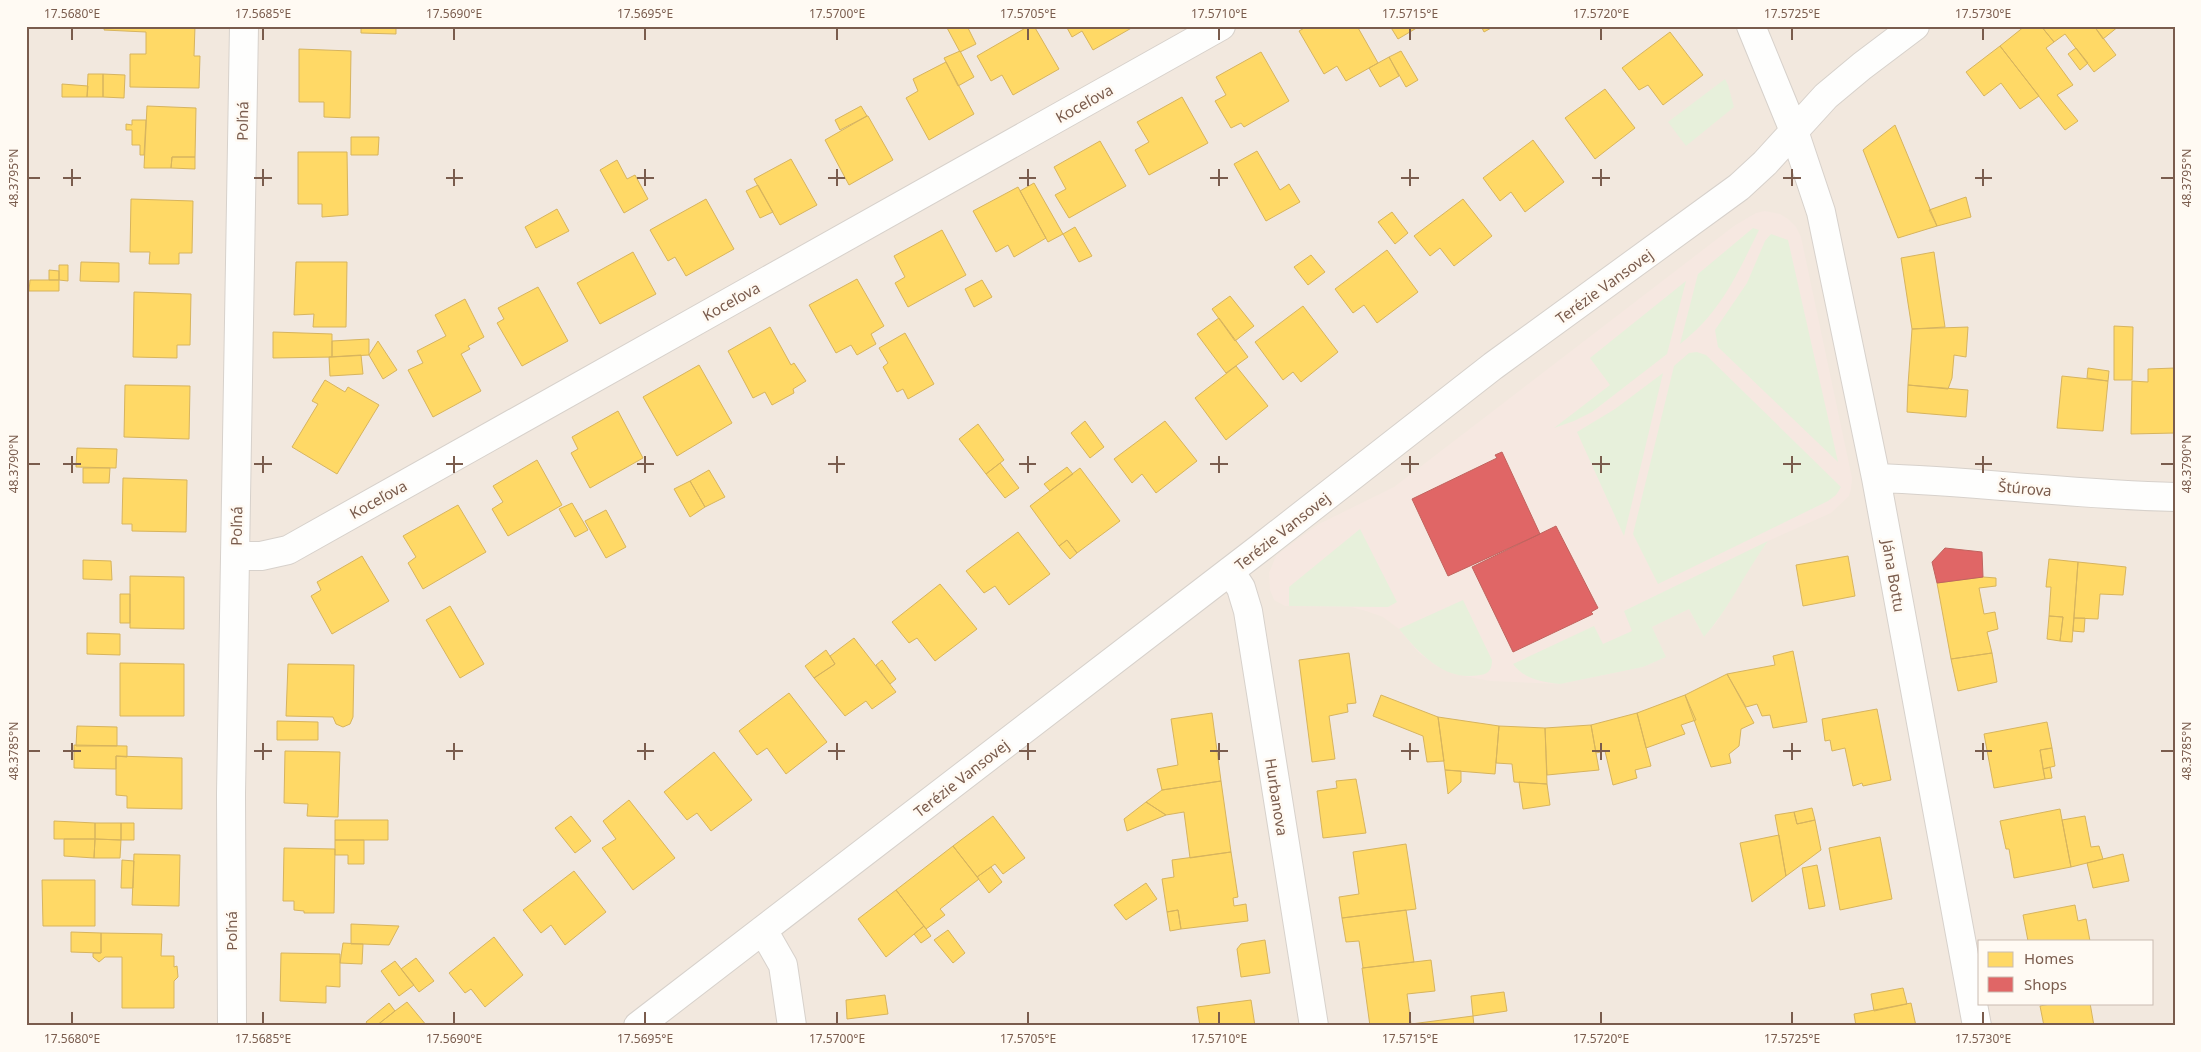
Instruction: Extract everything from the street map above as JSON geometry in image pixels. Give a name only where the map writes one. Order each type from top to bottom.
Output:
[{"type":"street","name":"Poľná","points":[[232,1026],[231,794],[244,26]]},
{"type":"street","name":"Koceľova","points":[[236,556],[261,556],[288,550],[1221,26]]},
{"type":"street","name":"Jána Bottu","points":[[1751,26],[1794,131],[1821,212],[1876,478],[1977,1026]]},
{"type":"street","name":"Terézie Vansovej","points":[[638,1026],[1230,571],[1493,366],[1739,187],[1765,163],[1826,96],[1915,26]]},
{"type":"street","name":"Štúrova","points":[[1876,478],[1933,480],[2124,496],[2175,497]]},
{"type":"street","name":"Hurbanova","points":[[1230,571],[1241,588],[1248,611],[1314,1026]]},
{"type":"street","points":[[763,930],[783,965],[792,1026]]},
{"type":"shaded area","points":[[26,26],[2175,26],[2175,1026],[26,1026]]},
{"type":"shaded area","points":[[1765,211],[1780,214],[1788,219],[1796,227],[1801,237],[1852,478],[1851,489],[1849,496],[1831,513],[1768,541],[1716,623],[1704,637],[1689,609],[1652,627],[1666,657],[1643,667],[1560,684],[1490,681],[1454,674],[1437,666],[1419,653],[1399,629],[1383,617],[1351,607],[1285,606],[1274,600],[1270,590],[1269,573],[1276,556],[1286,548],[1319,524],[1394,487],[1734,226],[1756,213]]},
{"type":"green space","points":[[1725,79],[1734,107],[1686,146],[1668,122]]},
{"type":"green space","points":[[1753,228],[1759,230],[1727,292],[1707,319],[1680,344],[1698,274]]},
{"type":"green space","points":[[1771,234],[1788,240],[1838,462],[1718,347],[1715,330],[1747,283],[1765,241]]},
{"type":"green space","points":[[1686,281],[1667,354],[1592,412],[1554,428],[1610,385],[1590,358]]},
{"type":"green space","points":[[1697,352],[1706,355],[1841,487],[1836,495],[1828,501],[1658,584],[1633,534],[1674,366],[1689,353]]},
{"type":"green space","points":[[1663,373],[1624,536],[1577,432],[1615,409]]},
{"type":"green space","points":[[1360,529],[1397,602],[1388,607],[1289,606],[1289,587]]},
{"type":"green space","points":[[1768,541],[1721,615],[1704,637],[1689,609],[1652,627],[1666,657],[1643,667],[1560,684],[1540,681],[1528,676],[1513,664],[1594,626],[1603,644],[1632,631],[1624,611]]},
{"type":"green space","points":[[1463,600],[1492,660],[1489,671],[1486,674],[1467,676],[1444,670],[1424,656],[1399,629]]},
{"type":"building: Homes","points":[[105,26],[195,26],[194,56],[200,56],[199,88],[130,87],[130,54],[146,54],[146,32],[104,30]]},
{"type":"building: Homes","points":[[361,26],[396,26],[396,34],[361,33]]},
{"type":"building: Homes","points":[[946,26],[967,26],[976,44],[960,52]]},
{"type":"building: Homes","points":[[1029,26],[1034,26],[1059,69],[1013,95],[1002,75],[991,81],[977,56]]},
{"type":"building: Homes","points":[[1066,26],[1135,26],[1093,50],[1082,31],[1072,37]]},
{"type":"building: Homes","points":[[1308,26],[1357,26],[1378,63],[1346,81],[1337,66],[1324,74],[1299,31]]},
{"type":"building: Homes","points":[[1390,26],[1420,26],[1398,39]]},
{"type":"building: Homes","points":[[1481,26],[1493,26],[1493,27],[1484,32]]},
{"type":"building: Homes","points":[[2025,26],[2041,26],[2054,42],[2046,48],[2073,85],[2057,95],[2078,121],[2065,130],[2000,46]]},
{"type":"building: Homes","points":[[2041,26],[2094,26],[2116,55],[2094,72],[2065,34],[2054,42]]},
{"type":"building: Homes","points":[[2094,26],[2119,26],[2103,39]]},
{"type":"building: Homes","points":[[1670,32],[1703,75],[1663,105],[1648,85],[1639,90],[1622,68]]},
{"type":"building: Homes","points":[[2000,46],[2039,96],[2020,109],[2001,83],[1984,96],[1966,72]]},
{"type":"building: Homes","points":[[2076,48],[2088,63],[2080,70],[2068,54]]},
{"type":"building: Homes","points":[[299,49],[351,51],[350,118],[324,117],[324,102],[299,102]]},
{"type":"building: Homes","points":[[960,51],[974,77],[958,86],[944,58]]},
{"type":"building: Homes","points":[[1401,51],[1418,80],[1406,87],[1389,57]]},
{"type":"building: Homes","points":[[1261,52],[1289,101],[1244,127],[1241,123],[1231,128],[1215,101],[1226,95],[1216,77]]},
{"type":"building: Homes","points":[[1389,57],[1399,76],[1380,87],[1369,68]]},
{"type":"building: Homes","points":[[946,62],[974,114],[929,140],[906,98],[918,91],[913,79]]},
{"type":"building: Homes","points":[[88,74],[103,74],[103,97],[87,97]]},
{"type":"building: Homes","points":[[103,74],[125,75],[124,98],[103,97]]},
{"type":"building: Homes","points":[[62,84],[88,86],[87,97],[62,97]]},
{"type":"building: Homes","points":[[1605,89],[1635,128],[1595,159],[1565,118]]},
{"type":"building: Homes","points":[[1182,97],[1208,143],[1149,175],[1135,150],[1149,142],[1137,122]]},
{"type":"building: Homes","points":[[147,106],[196,108],[195,157],[172,157],[171,168],[144,168]]},
{"type":"building: Homes","points":[[861,106],[867,116],[840,130],[835,120]]},
{"type":"building: Homes","points":[[867,116],[893,160],[849,185],[825,140]]},
{"type":"building: Homes","points":[[132,120],[146,120],[144,155],[140,155],[140,145],[132,145],[132,130],[126,130],[126,124],[132,125]]},
{"type":"building: Homes","points":[[1895,125],[1937,226],[1898,238],[1863,150]]},
{"type":"building: Homes","points":[[351,137],[379,137],[378,155],[351,155]]},
{"type":"building: Homes","points":[[1533,140],[1564,182],[1525,212],[1511,192],[1500,201],[1483,178]]},
{"type":"building: Homes","points":[[1100,141],[1126,186],[1069,218],[1055,195],[1066,189],[1054,167]]},
{"type":"building: Homes","points":[[1257,151],[1280,190],[1289,184],[1300,202],[1266,221],[1234,164]]},
{"type":"building: Homes","points":[[298,152],[347,152],[348,215],[322,217],[322,204],[298,204]]},
{"type":"building: Homes","points":[[172,157],[195,157],[195,169],[171,168]]},
{"type":"building: Homes","points":[[791,159],[817,205],[780,225],[754,179]]},
{"type":"building: Homes","points":[[617,160],[627,179],[635,175],[648,199],[624,213],[600,170]]},
{"type":"building: Homes","points":[[1034,183],[1063,234],[1048,242],[1020,191]]},
{"type":"building: Homes","points":[[758,185],[773,212],[760,218],[746,191]]},
{"type":"building: Homes","points":[[1018,187],[1046,238],[1014,257],[1008,245],[996,252],[973,211]]},
{"type":"building: Homes","points":[[1966,197],[1971,217],[1937,226],[1929,210]]},
{"type":"building: Homes","points":[[131,199],[193,201],[192,253],[179,253],[179,264],[149,264],[150,252],[130,252]]},
{"type":"building: Homes","points":[[706,199],[734,249],[686,276],[675,257],[668,261],[650,230]]},
{"type":"building: Homes","points":[[1463,199],[1492,236],[1454,266],[1440,248],[1430,256],[1414,236]]},
{"type":"building: Homes","points":[[557,209],[569,231],[536,248],[525,227]]},
{"type":"building: Homes","points":[[1392,212],[1408,233],[1395,244],[1378,222]]},
{"type":"building: Homes","points":[[1075,227],[1092,256],[1079,262],[1063,234]]},
{"type":"building: Homes","points":[[942,230],[966,275],[908,307],[895,283],[905,277],[894,256]]},
{"type":"building: Homes","points":[[1387,250],[1418,292],[1377,323],[1364,305],[1353,313],[1335,289]]},
{"type":"building: Homes","points":[[633,252],[656,294],[600,324],[577,283]]},
{"type":"building: Homes","points":[[1934,252],[1945,327],[1912,329],[1901,258]]},
{"type":"building: Homes","points":[[1311,255],[1325,272],[1308,285],[1294,267]]},
{"type":"building: Homes","points":[[81,262],[119,263],[119,282],[80,281]]},
{"type":"building: Homes","points":[[296,262],[347,262],[346,327],[313,327],[314,314],[294,315]]},
{"type":"building: Homes","points":[[59,265],[68,265],[68,281],[59,280]]},
{"type":"building: Homes","points":[[49,270],[59,271],[59,280],[49,280]]},
{"type":"building: Homes","points":[[857,279],[884,326],[871,334],[876,344],[857,355],[851,345],[836,353],[809,305]]},
{"type":"building: Homes","points":[[30,280],[59,280],[59,291],[29,291]]},
{"type":"building: Homes","points":[[982,280],[992,297],[974,307],[965,289]]},
{"type":"building: Homes","points":[[538,287],[568,341],[522,366],[497,323],[504,319],[498,308]]},
{"type":"building: Homes","points":[[134,292],[191,294],[190,345],[177,345],[177,358],[133,357]]},
{"type":"building: Homes","points":[[1230,296],[1254,326],[1235,341],[1212,309]]},
{"type":"building: Homes","points":[[465,299],[484,337],[468,346],[470,349],[461,354],[481,391],[433,417],[408,370],[423,363],[417,351],[446,336],[435,315]]},
{"type":"building: Homes","points":[[1303,306],[1338,352],[1301,382],[1293,372],[1283,380],[1255,342]]},
{"type":"building: Homes","points":[[1219,318],[1248,357],[1226,373],[1197,334]]},
{"type":"building: Homes","points":[[2114,326],[2133,327],[2132,380],[2114,380]]},
{"type":"building: Homes","points":[[770,327],[791,365],[794,363],[806,381],[793,389],[794,393],[772,405],[765,392],[753,398],[728,351]]},
{"type":"building: Homes","points":[[1968,327],[1966,357],[1954,355],[1952,378],[1948,389],[1908,385],[1912,329]]},
{"type":"building: Homes","points":[[273,332],[332,334],[332,357],[273,358]]},
{"type":"building: Homes","points":[[905,333],[934,384],[908,399],[903,389],[897,392],[883,367],[888,363],[879,348]]},
{"type":"building: Homes","points":[[369,339],[369,355],[332,357],[332,341]]},
{"type":"building: Homes","points":[[378,341],[397,370],[383,379],[369,355]]},
{"type":"building: Homes","points":[[361,355],[363,374],[330,376],[329,357]]},
{"type":"building: Homes","points":[[699,365],[732,423],[677,456],[643,397]]},
{"type":"building: Homes","points":[[1236,366],[1268,406],[1226,440],[1195,398]]},
{"type":"building: Homes","points":[[2088,368],[2109,371],[2108,381],[2087,378]]},
{"type":"building: Homes","points":[[2175,368],[2175,433],[2131,434],[2132,381],[2148,382],[2148,369]]},
{"type":"building: Homes","points":[[2062,376],[2108,381],[2103,431],[2057,428]]},
{"type":"building: Homes","points":[[325,380],[345,392],[348,387],[379,405],[337,474],[292,447],[318,404],[312,401]]},
{"type":"building: Homes","points":[[125,385],[190,386],[189,439],[124,437]]},
{"type":"building: Homes","points":[[1908,385],[1968,390],[1966,417],[1907,412]]},
{"type":"building: Homes","points":[[618,411],[643,458],[590,488],[571,453],[578,449],[572,437]]},
{"type":"building: Homes","points":[[1085,421],[1104,447],[1090,458],[1071,433]]},
{"type":"building: Homes","points":[[1165,421],[1197,461],[1156,493],[1142,474],[1132,483],[1114,459]]},
{"type":"building: Homes","points":[[978,424],[1004,460],[986,474],[959,439]]},
{"type":"building: Homes","points":[[77,448],[117,449],[116,468],[76,467]]},
{"type":"building: Homes","points":[[537,460],[562,505],[508,536],[492,509],[503,502],[493,486]]},
{"type":"building: Homes","points":[[1000,463],[1019,488],[1005,498],[986,474]]},
{"type":"building: Homes","points":[[1067,467],[1073,474],[1050,491],[1044,484]]},
{"type":"building: Homes","points":[[83,468],[110,468],[109,483],[83,483]]},
{"type":"building: Homes","points":[[1080,468],[1120,521],[1077,553],[1067,540],[1059,546],[1030,506]]},
{"type":"building: Homes","points":[[709,470],[725,497],[705,507],[690,481]]},
{"type":"building: Homes","points":[[123,478],[187,480],[186,532],[132,531],[132,524],[122,524]]},
{"type":"building: Homes","points":[[690,481],[705,507],[690,517],[674,489]]},
{"type":"building: Homes","points":[[572,503],[588,530],[575,537],[559,509]]},
{"type":"building: Homes","points":[[458,505],[486,552],[423,589],[408,563],[416,557],[403,536]]},
{"type":"building: Homes","points":[[606,510],[626,547],[606,558],[585,521]]},
{"type":"building: Homes","points":[[1018,532],[1050,574],[1009,605],[995,586],[984,593],[966,571]]},
{"type":"building: Homes","points":[[1067,540],[1077,553],[1070,559],[1059,546]]},
{"type":"building: Homes","points":[[362,556],[389,601],[332,634],[311,596],[321,590],[317,582]]},
{"type":"building: Homes","points":[[1848,556],[1855,596],[1803,606],[1796,565]]},
{"type":"building: Homes","points":[[2049,559],[2078,562],[2072,642],[2060,641],[2063,617],[2049,616],[2051,587],[2046,587]]},
{"type":"building: Homes","points":[[83,560],[111,561],[112,580],[83,579]]},
{"type":"building: Homes","points":[[2078,562],[2126,567],[2123,595],[2100,594],[2098,619],[2074,618]]},
{"type":"building: Homes","points":[[130,576],[184,577],[184,629],[130,628]]},
{"type":"building: Homes","points":[[1983,577],[1996,578],[1996,586],[1979,588],[1984,614],[1995,612],[1998,629],[1987,632],[1992,653],[1951,659],[1937,583]]},
{"type":"building: Homes","points":[[940,584],[977,629],[935,661],[917,638],[909,643],[892,622]]},
{"type":"building: Homes","points":[[120,594],[130,594],[130,623],[120,623]]},
{"type":"building: Homes","points":[[450,606],[484,664],[460,678],[426,620]]},
{"type":"building: Homes","points":[[2049,616],[2063,617],[2060,641],[2047,639]]},
{"type":"building: Homes","points":[[2074,618],[2085,618],[2084,632],[2073,631]]},
{"type":"building: Homes","points":[[87,633],[120,634],[120,655],[87,654]]},
{"type":"building: Homes","points":[[854,638],[896,692],[872,709],[866,701],[845,716],[814,678],[835,664],[830,656]]},
{"type":"building: Homes","points":[[826,650],[835,664],[814,678],[805,666]]},
{"type":"building: Homes","points":[[1793,651],[1807,722],[1773,728],[1770,715],[1762,716],[1757,704],[1746,707],[1727,674],[1775,665],[1773,656]]},
{"type":"building: Homes","points":[[1349,653],[1356,703],[1347,704],[1348,712],[1329,716],[1335,759],[1312,762],[1299,660]]},
{"type":"building: Homes","points":[[1992,653],[1997,682],[1958,691],[1951,659]]},
{"type":"building: Homes","points":[[882,660],[896,679],[890,684],[876,665]]},
{"type":"building: Homes","points":[[120,663],[184,664],[184,716],[120,716]]},
{"type":"building: Homes","points":[[288,664],[354,665],[353,717],[350,724],[343,727],[336,724],[333,717],[286,716]]},
{"type":"building: Homes","points":[[1727,674],[1754,723],[1741,729],[1739,746],[1729,754],[1731,763],[1711,767],[1685,695]]},
{"type":"building: Homes","points":[[789,693],[827,742],[786,774],[767,748],[757,755],[739,731]]},
{"type":"building: Homes","points":[[1381,695],[1438,717],[1444,761],[1427,762],[1423,736],[1373,716]]},
{"type":"building: Homes","points":[[1685,695],[1696,720],[1681,725],[1685,734],[1646,748],[1637,713]]},
{"type":"building: Homes","points":[[1877,709],[1891,780],[1863,786],[1862,783],[1853,786],[1845,748],[1832,751],[1830,740],[1825,741],[1822,719]]},
{"type":"building: Homes","points":[[1212,713],[1221,781],[1162,790],[1157,769],[1178,765],[1171,719]]},
{"type":"building: Homes","points":[[1637,713],[1651,766],[1635,770],[1637,778],[1613,785],[1605,751],[1596,753],[1591,725]]},
{"type":"building: Homes","points":[[1438,717],[1499,726],[1495,774],[1445,770]]},
{"type":"building: Homes","points":[[277,721],[318,722],[318,740],[277,740]]},
{"type":"building: Homes","points":[[2047,722],[2052,748],[2040,750],[2045,779],[1994,788],[1984,734]]},
{"type":"building: Homes","points":[[1591,725],[1599,770],[1547,775],[1545,728]]},
{"type":"building: Homes","points":[[77,726],[117,727],[117,746],[76,746]]},
{"type":"building: Homes","points":[[1499,726],[1545,728],[1547,784],[1514,782],[1512,764],[1496,763]]},
{"type":"building: Homes","points":[[74,745],[127,746],[127,757],[116,756],[116,769],[74,768]]},
{"type":"building: Homes","points":[[2052,748],[2055,766],[2043,769],[2040,750]]},
{"type":"building: Homes","points":[[285,751],[340,752],[338,817],[307,816],[308,804],[284,803]]},
{"type":"building: Homes","points":[[714,752],[752,800],[711,831],[697,813],[687,820],[664,792]]},
{"type":"building: Homes","points":[[116,756],[182,758],[182,809],[127,808],[127,796],[116,795]]},
{"type":"building: Homes","points":[[2050,767],[2052,778],[2045,779],[2043,769]]},
{"type":"building: Homes","points":[[1445,770],[1461,771],[1461,782],[1448,794]]},
{"type":"building: Homes","points":[[1356,779],[1366,833],[1323,838],[1317,791],[1337,788],[1336,781]]},
{"type":"building: Homes","points":[[1221,781],[1231,852],[1190,858],[1184,812],[1166,815],[1146,802],[1162,790]]},
{"type":"building: Homes","points":[[1519,782],[1547,784],[1550,805],[1523,809]]},
{"type":"building: Homes","points":[[629,800],[675,858],[633,890],[602,848],[616,839],[603,821]]},
{"type":"building: Homes","points":[[1146,802],[1166,815],[1127,831],[1124,819]]},
{"type":"building: Homes","points":[[1812,808],[1815,820],[1797,824],[1794,812]]},
{"type":"building: Homes","points":[[2060,809],[2071,867],[2014,878],[2009,849],[2006,849],[2000,821]]},
{"type":"building: Homes","points":[[1794,812],[1797,824],[1815,820],[1821,850],[1786,876],[1775,815]]},
{"type":"building: Homes","points":[[571,816],[591,841],[575,853],[555,828]]},
{"type":"building: Homes","points":[[993,816],[1025,858],[1003,874],[995,864],[977,877],[953,846]]},
{"type":"building: Homes","points":[[2085,816],[2091,847],[2099,846],[2103,859],[2071,867],[2062,820]]},
{"type":"building: Homes","points":[[335,820],[388,820],[388,840],[335,840]]},
{"type":"building: Homes","points":[[54,821],[95,823],[95,839],[54,839]]},
{"type":"building: Homes","points":[[95,823],[121,823],[121,840],[95,839]]},
{"type":"building: Homes","points":[[121,823],[134,823],[134,840],[121,840]]},
{"type":"building: Homes","points":[[1779,835],[1786,876],[1752,902],[1740,843]]},
{"type":"building: Homes","points":[[1880,837],[1892,899],[1840,910],[1829,848]]},
{"type":"building: Homes","points":[[64,839],[95,839],[94,858],[64,856]]},
{"type":"building: Homes","points":[[95,839],[121,840],[120,858],[94,858]]},
{"type":"building: Homes","points":[[335,840],[364,840],[364,864],[348,864],[348,855],[335,855]]},
{"type":"building: Homes","points":[[1406,844],[1416,909],[1342,918],[1339,897],[1359,894],[1353,852]]},
{"type":"building: Homes","points":[[953,846],[979,879],[940,909],[945,915],[926,929],[896,890]]},
{"type":"building: Homes","points":[[284,848],[335,849],[334,913],[304,913],[304,911],[294,910],[294,901],[283,901]]},
{"type":"building: Homes","points":[[1231,852],[1238,897],[1233,898],[1234,906],[1246,904],[1248,921],[1181,929],[1178,910],[1167,912],[1162,879],[1174,877],[1172,860]]},
{"type":"building: Homes","points":[[134,854],[180,855],[179,906],[132,905]]},
{"type":"building: Homes","points":[[2123,854],[2129,881],[2093,888],[2087,863]]},
{"type":"building: Homes","points":[[122,860],[134,861],[133,888],[121,888]]},
{"type":"building: Homes","points":[[1817,865],[1825,906],[1809,909],[1802,868]]},
{"type":"building: Homes","points":[[991,867],[1002,882],[989,893],[977,877]]},
{"type":"building: Homes","points":[[574,871],[606,912],[565,945],[551,925],[541,933],[523,910]]},
{"type":"building: Homes","points":[[42,880],[95,880],[95,926],[43,926]]},
{"type":"building: Homes","points":[[1146,883],[1157,899],[1126,920],[1114,905]]},
{"type":"building: Homes","points":[[896,890],[924,926],[886,957],[858,919]]},
{"type":"building: Homes","points":[[2075,905],[2078,921],[2086,919],[2090,940],[2028,940],[2023,915]]},
{"type":"building: Homes","points":[[1178,910],[1181,929],[1170,931],[1167,912]]},
{"type":"building: Homes","points":[[1406,910],[1414,962],[1363,968],[1359,941],[1346,942],[1342,918]]},
{"type":"building: Homes","points":[[351,924],[399,926],[389,945],[351,944]]},
{"type":"building: Homes","points":[[924,926],[931,936],[921,943],[914,934]]},
{"type":"building: Homes","points":[[948,930],[965,953],[953,963],[934,940]]},
{"type":"building: Homes","points":[[71,932],[101,933],[101,953],[71,952]]},
{"type":"building: Homes","points":[[101,933],[162,934],[161,956],[174,956],[174,967],[177,966],[178,977],[174,981],[174,1008],[122,1008],[122,957],[105,957],[99,962],[93,957],[93,953],[101,953]]},
{"type":"building: Homes","points":[[494,937],[523,975],[485,1007],[471,989],[465,993],[449,973]]},
{"type":"building: Homes","points":[[1265,940],[1270,973],[1241,977],[1237,949],[1241,944]]},
{"type":"building: Homes","points":[[343,943],[363,944],[362,964],[340,963]]},
{"type":"building: Homes","points":[[281,953],[340,954],[340,987],[326,986],[326,1003],[280,1001]]},
{"type":"building: Homes","points":[[416,958],[434,981],[419,992],[401,969]]},
{"type":"building: Homes","points":[[1431,960],[1435,991],[1407,994],[1411,1024],[1370,1026],[1362,968]]},
{"type":"building: Homes","points":[[395,961],[414,985],[399,996],[381,971]]},
{"type":"building: Homes","points":[[1903,988],[1907,1004],[1874,1011],[1871,994]]},
{"type":"building: Homes","points":[[1504,992],[1507,1011],[1473,1016],[1471,996]]},
{"type":"building: Homes","points":[[885,995],[888,1014],[847,1019],[846,1000]]},
{"type":"building: Homes","points":[[1251,1000],[1255,1026],[1200,1026],[1197,1007]]},
{"type":"building: Homes","points":[[407,1002],[427,1026],[376,1026],[395,1011]]},
{"type":"building: Homes","points":[[389,1003],[395,1011],[376,1026],[369,1026],[366,1022]]},
{"type":"building: Homes","points":[[1911,1003],[1916,1026],[1856,1026],[1854,1014]]},
{"type":"building: Homes","points":[[2050,1004],[2090,1004],[2094,1026],[2044,1026],[2040,1006]]},
{"type":"building: Homes","points":[[1473,1016],[1474,1026],[1400,1026],[1411,1024]]},
{"type":"building: Shops","points":[[1502,452],[1540,534],[1448,576],[1412,499],[1497,458],[1495,455]]},
{"type":"building: Shops","points":[[1556,526],[1598,608],[1591,612],[1593,614],[1513,652],[1472,567]]},
{"type":"building: Shops","points":[[1945,548],[1982,552],[1983,577],[1937,583],[1932,562]]}]
